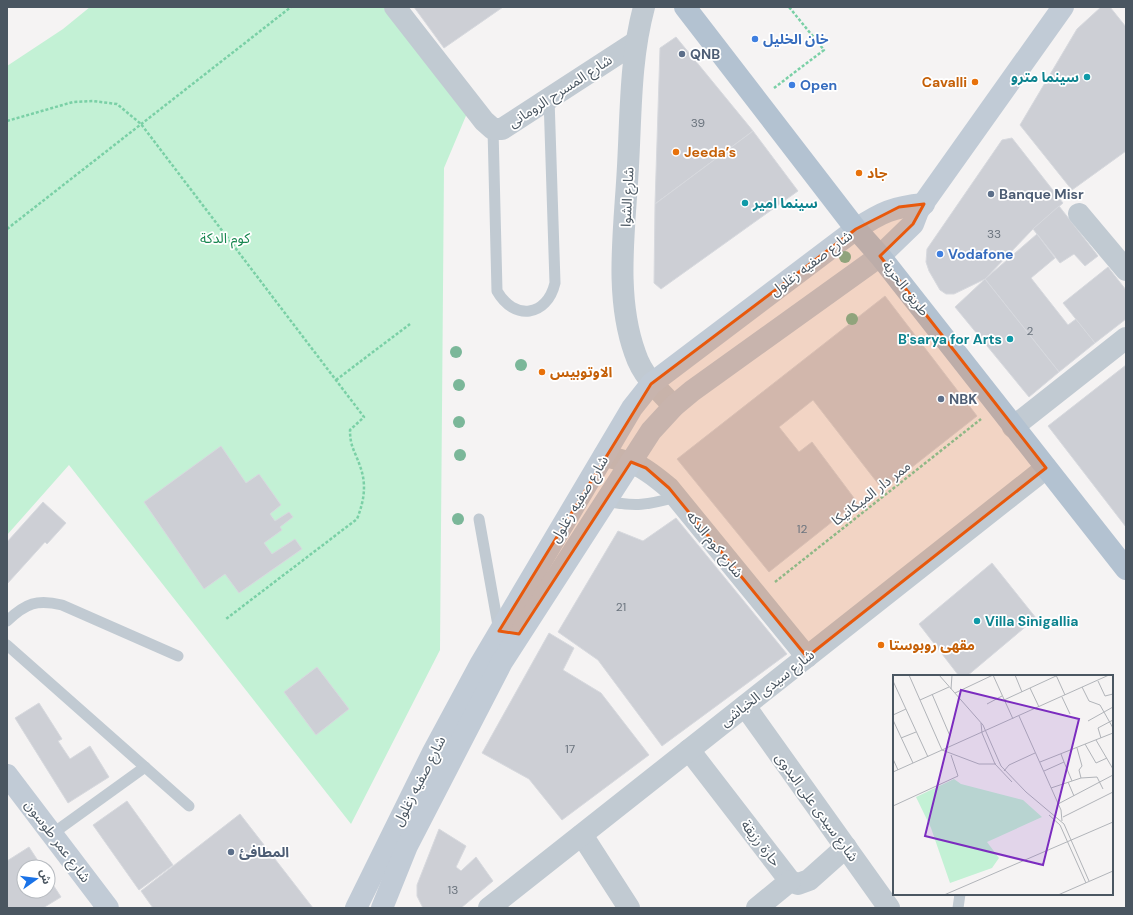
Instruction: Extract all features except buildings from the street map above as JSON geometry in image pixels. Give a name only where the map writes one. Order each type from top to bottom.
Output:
[{"type":"main road","name":"طريق الحرية","points":[[685,7],[856,229],[880,256],[1126,570]]},
{"type":"main road","name":"شارع صفيه زغلول","points":[[382,908],[407,846],[502,662],[509,632],[606,501],[651,431],[674,406],[880,256],[913,224],[918,211],[1063,7]]},
{"type":"main road","name":"شارع صفيه زغلول","points":[[356,908],[432,754],[509,632],[604,456],[632,408],[651,384],[856,229],[899,206],[924,204]]},
{"type":"main road","name":"شارع عمر طوسون","points":[[7,775],[108,908]]},
{"type":"street","name":"شارع المسرح الرومانى","points":[[394,7],[484,121],[493,129],[502,129],[636,42]]},
{"type":"street","name":"شارع الشوا","points":[[644,7],[636,42],[623,266],[626,312],[635,353],[651,384],[674,406]]},
{"type":"street","points":[[1079,214],[1126,270]]},
{"type":"street","points":[[1013,427],[1126,338]]},
{"type":"street","name":"شارع كوم الدكه","points":[[604,456],[632,462],[646,468],[669,488],[807,657]]},
{"type":"street","name":"شارع سيدى الخباشى","points":[[489,908],[1046,468]]},
{"type":"street","name":"شارع سيدى على البدوى","points":[[745,706],[889,908]]},
{"type":"street","name":"حارة رزيقة","points":[[689,750],[790,881]]},
{"type":"street","points":[[582,834],[629,908]]},
{"type":"street","points":[[757,908],[790,881],[798,884],[809,880],[846,847]]},
{"type":"lane","points":[[493,129],[497,291],[508,305],[515,310],[533,310],[542,306],[548,300],[555,283],[549,98]]},
{"type":"lane","points":[[606,501],[627,505],[648,505],[676,497]]},
{"type":"lane","points":[[479,519],[509,632]]},
{"type":"lane","points":[[7,621],[18,611],[32,603],[47,601],[178,656]]},
{"type":"lane","points":[[7,645],[189,806]]},
{"type":"lane","points":[[52,834],[145,767]]},
{"type":"lane","points":[[958,908],[960,895]]},
{"type":"path","points":[[7,229],[291,7]]},
{"type":"path","points":[[758,100],[824,50],[789,7]]},
{"type":"path","points":[[7,121],[73,102],[93,101],[117,104],[141,124],[364,417],[350,430],[350,443],[360,466],[364,482],[364,502],[357,519],[226,619]]},
{"type":"path","points":[[336,380],[410,324]]},
{"type":"path","name":"ممر دار الميكانيكا","points":[[758,596],[997,407]]},
{"type":"highlighted area","points":[[924,204],[913,224],[880,256],[1046,468],[807,657],[669,488],[646,468],[631,462],[519,634],[499,631],[651,384],[856,229],[899,207]]},
{"type":"green space","name":"كوم الدكة","points":[[90,7],[384,7],[468,111],[444,168],[440,650],[351,824],[69,465],[7,535],[7,66],[63,29]]},
{"type":"place","name":"خان الخليل","points":[[755,39]]},
{"type":"place","name":"QNB","points":[[682,54]]},
{"type":"place","name":"سينما مترو","points":[[1087,77]]},
{"type":"place","name":"Cavalli","points":[[975,82]]},
{"type":"place","name":"Open","points":[[792,85]]},
{"type":"place","name":"Jeeda’s","points":[[676,152]]},
{"type":"place","name":"جاد","points":[[859,173]]},
{"type":"place","name":"Banque Misr","points":[[991,194]]},
{"type":"place","name":"سينما امير","points":[[745,203]]},
{"type":"place","name":"Vodafone","points":[[940,254]]},
{"type":"place","name":"B'sarya for Arts","points":[[1010,339]]},
{"type":"place","name":"الاوتوبيس","points":[[542,372]]},
{"type":"place","name":"NBK","points":[[941,399]]},
{"type":"place","name":"Villa Sinigallia","points":[[977,621]]},
{"type":"place","name":"مقهى روبوستا","points":[[881,645]]},
{"type":"place","name":"المطافئ","points":[[231,852]]}]
